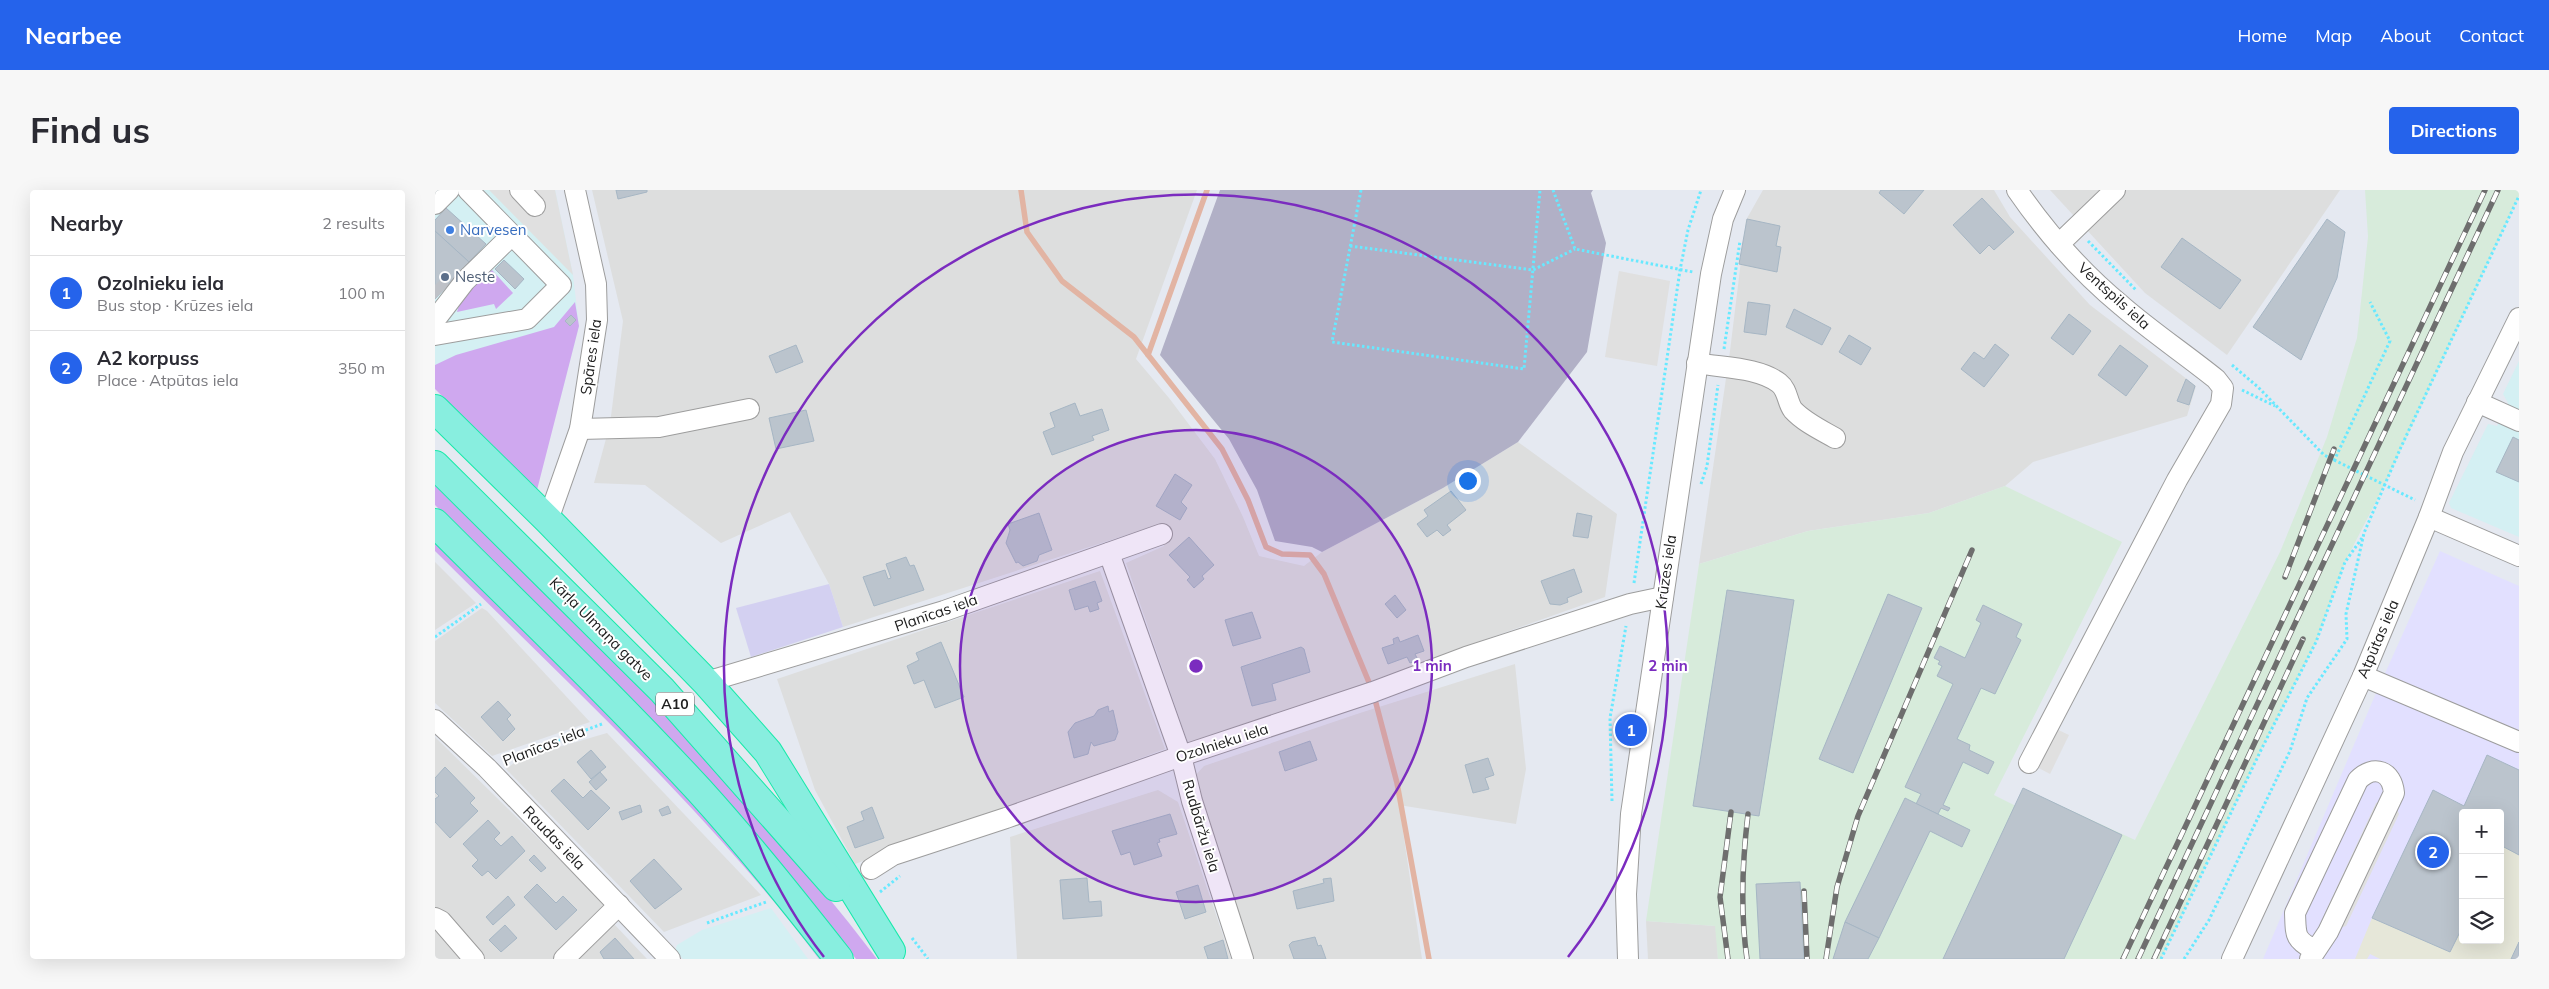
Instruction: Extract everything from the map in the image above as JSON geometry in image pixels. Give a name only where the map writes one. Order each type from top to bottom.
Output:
[{"type":"highway","points":[[435,410],[548,520],[706,682],[768,752],[894,955]]},
{"type":"highway","name":"Kārļa Ulmaņa gatve","points":[[435,465],[662,690],[752,790],[894,955]]},
{"type":"highway","name":"A10","points":[[435,524],[599,685],[700,792],[787,892],[839,959]]},
{"type":"street","points":[[435,204],[449,190]]},
{"type":"street","points":[[435,335],[527,319],[561,285],[468,190]]},
{"type":"street","points":[[520,190],[535,206]]},
{"type":"street","name":"Spāres iela","points":[[548,520],[580,429],[597,320],[597,284],[575,190]]},
{"type":"street","name":"Krūzes iela","points":[[1628,959],[1626,894],[1631,814],[1711,274],[1723,219],[1735,190]]},
{"type":"street","name":"Ventspils iela","points":[[2017,190],[2059,244],[2120,305],[2230,388]]},
{"type":"street","points":[[2059,244],[2115,190]]},
{"type":"street","points":[[435,320],[445,296],[512,234]]},
{"type":"street","name":"Atpūtas iela","points":[[2232,959],[2363,676],[2429,517],[2453,452],[2519,318]]},
{"type":"street","points":[[1697,363],[1750,372],[1771,378],[1781,384],[1788,394],[1792,408],[1801,417],[1835,438]]},
{"type":"street","points":[[2029,763],[2150,530],[2230,388]]},
{"type":"street","points":[[2477,402],[2519,421]]},
{"type":"street","points":[[580,429],[659,427],[749,409]]},
{"type":"street","points":[[2429,517],[2519,556]]},
{"type":"street","name":"Planīcas iela","points":[[706,682],[764,663],[893,627],[1162,534]]},
{"type":"street","name":"Rudbāržu iela","points":[[1109,553],[1181,756],[1192,800],[1243,959]]},
{"type":"street","name":"Ozolnieku iela","points":[[871,869],[893,855],[1373,692],[1466,657],[1631,604],[1663,597]]},
{"type":"street","points":[[2363,676],[2519,742]]},
{"type":"street","name":"Raudas iela","points":[[435,720],[487,768],[670,959]]},
{"type":"street","points":[[2365,772],[2384,773],[2390,778],[2394,793],[2328,932],[2312,954],[2296,935],[2295,913],[2358,780],[2365,772]]},
{"type":"street","points":[[565,959],[619,905]]},
{"type":"street","points":[[435,918],[441,921],[474,959]]},
{"type":"path","points":[[1361,190],[1332,342],[1524,369],[1540,190]]},
{"type":"path","points":[[1553,190],[1575,250]]},
{"type":"path","points":[[1612,806],[1610,718],[1631,604],[1680,270],[1688,230],[1701,190]]},
{"type":"path","points":[[2184,959],[2209,920],[2290,751],[2307,698],[2347,639],[2346,614],[2363,537],[2384,486],[2519,196]]},
{"type":"path","points":[[2076,229],[2138,291]]},
{"type":"path","points":[[1350,246],[1533,270],[1575,250],[1711,274]]},
{"type":"path","points":[[2334,461],[2390,341],[2370,302]]},
{"type":"path","points":[[2229,363],[2250,379],[2324,455],[2420,503],[2429,517]]},
{"type":"path","points":[[2230,388],[2277,407]]},
{"type":"path","points":[[2161,959],[2261,750],[2316,642],[2345,562],[2363,537]]},
{"type":"path","points":[[474,597],[488,610]]},
{"type":"path","points":[[435,637],[481,604]]},
{"type":"path","points":[[595,717],[609,731]]},
{"type":"path","name":"Planīcas iela","points":[[487,768],[602,724]]},
{"type":"path","points":[[707,923],[768,902],[761,894]]},
{"type":"shaded area","points":[[435,190],[555,190],[573,275],[579,326],[560,400],[435,374]]},
{"type":"shaded area","points":[[489,190],[555,190],[573,275]]},
{"type":"shaded area","points":[[592,190],[1197,190],[1136,359],[1169,398],[1215,459],[1243,517],[1259,556],[1304,566],[1322,552],[1443,488],[1518,442],[1617,514],[1605,597],[1441,655],[1444,662],[1188,743],[1126,563],[1164,546],[1162,534],[1157,525],[843,627],[829,584],[790,512],[721,543],[645,485],[594,483],[610,424],[623,321]]},
{"type":"shaded area","points":[[1220,190],[1593,190],[1591,193],[1606,243],[1587,352],[1518,442],[1443,488],[1322,552],[1312,547],[1275,541],[1257,490],[1229,439],[1160,355]]},
{"type":"shaded area","points":[[1763,190],[1994,190],[2010,217],[2090,305],[2196,386],[2187,416],[2033,462],[2005,486],[1929,513],[1808,531],[1699,564],[1730,351],[1746,220]]},
{"type":"shaded area","points":[[2050,190],[2340,190],[2227,355],[2145,293]]},
{"type":"shaded area","points":[[2365,190],[2519,190],[2519,196],[2384,486],[2345,562],[2316,642],[2261,750],[2161,959],[1718,959],[1715,926],[1646,921],[1699,564],[1808,531],[1929,513],[2005,486],[2122,542],[1994,795],[2016,806],[2023,788],[2135,840],[2280,552],[2327,437],[2357,338],[2368,237]]},
{"type":"shaded area","points":[[492,270],[513,293],[496,309],[494,304],[457,312],[461,299]]},
{"type":"shaded area","points":[[1619,271],[1670,281],[1657,366],[1605,357]]},
{"type":"shaded area","points":[[575,302],[579,326],[537,490],[435,389],[435,365],[456,355],[554,327]]},
{"type":"shaded area","points":[[2519,361],[2519,537],[2451,508],[2449,503],[2488,424],[2497,426],[2508,403],[2503,394]]},
{"type":"shaded area","points":[[435,485],[665,714],[720,773],[827,895],[877,959],[856,959],[813,903],[688,758],[435,505]]},
{"type":"shaded area","points":[[435,542],[681,789],[779,902],[824,959],[819,959],[776,904],[683,799],[585,698],[435,551]]},
{"type":"shaded area","points":[[2440,551],[2519,586],[2519,959],[2263,959],[2373,700]]},
{"type":"shaded area","points":[[435,562],[476,603],[435,630]]},
{"type":"shaded area","points":[[1100,571],[1165,749],[855,864],[815,790],[777,679]]},
{"type":"shaded area","points":[[829,584],[843,627],[751,657],[736,608]]},
{"type":"shaded area","points":[[482,608],[487,611],[590,722],[492,756],[435,703],[435,641]]},
{"type":"shaded area","points":[[1515,664],[1526,769],[1516,824],[1399,805],[1422,959],[1251,959],[1192,779],[1204,766],[1360,713]]},
{"type":"shaded area","points":[[2048,725],[2069,735],[2050,774],[2029,763]]},
{"type":"shaded area","points":[[607,733],[761,895],[664,932],[506,769],[521,758]]},
{"type":"shaded area","points":[[435,737],[603,902],[603,913],[558,959],[483,959],[435,910]]},
{"type":"shaded area","points":[[1158,790],[1178,802],[1231,959],[1017,959],[1010,837]]},
{"type":"shaded area","points":[[2386,800],[2327,925],[2324,915],[2376,803]]},
{"type":"shaded area","points":[[2395,805],[2399,814],[2346,926],[2337,929]]},
{"type":"shaded area","points":[[2504,847],[2519,855],[2519,942],[2511,959],[2380,959],[2370,954],[2367,959],[2355,959],[2372,918],[2450,952],[2459,934],[2459,944],[2504,944]]},
{"type":"shaded area","points":[[771,908],[808,959],[683,959],[675,951],[677,945],[702,930]]},
{"type":"shaded area","points":[[1646,921],[1716,926],[1718,959],[1648,959]]},
{"type":"shaded area","points":[[435,923],[468,959],[435,959]]},
{"type":"shaded area","points":[[614,924],[647,959],[572,959],[605,927]]},
{"type":"building","points":[[616,190],[647,190],[647,192],[618,199]]},
{"type":"building","points":[[1881,190],[1924,190],[1904,214],[1879,193]]},
{"type":"building","points":[[1982,198],[2014,232],[1994,250],[1989,245],[1980,254],[1953,225]]},
{"type":"building","points":[[446,208],[486,244],[469,262],[435,231],[435,220]]},
{"type":"building","points":[[1747,219],[1780,226],[1776,246],[1781,247],[1777,272],[1739,264]]},
{"type":"building","points":[[2327,219],[2345,232],[2337,278],[2301,360],[2253,327]]},
{"type":"building","name":"Neste","points":[[435,231],[469,262],[435,299]]},
{"type":"building","points":[[2182,238],[2241,280],[2220,309],[2161,267]]},
{"type":"building","points":[[504,260],[524,279],[515,289],[495,269]]},
{"type":"building","points":[[1748,302],[1770,305],[1766,335],[1744,332]]},
{"type":"building","points":[[1794,309],[1831,328],[1822,345],[1786,327]]},
{"type":"building","points":[[2069,314],[2091,331],[2073,355],[2051,338]]},
{"type":"building","points":[[571,315],[576,320],[570,326],[565,321]]},
{"type":"building","points":[[1849,335],[1871,348],[1861,365],[1839,352]]},
{"type":"building","points":[[1995,344],[2009,355],[1984,387],[1961,369],[1974,352],[1984,359]]},
{"type":"building","points":[[796,345],[803,362],[776,373],[769,356]]},
{"type":"building","points":[[2120,345],[2148,366],[2126,396],[2098,375]]},
{"type":"building","points":[[2186,379],[2195,386],[2189,405],[2177,401]]},
{"type":"building","points":[[1075,403],[1080,416],[1102,409],[1109,430],[1092,436],[1094,440],[1052,455],[1043,432],[1055,427],[1050,413]]},
{"type":"building","points":[[806,410],[814,441],[776,449],[769,418]]},
{"type":"building","points":[[2513,437],[2519,440],[2519,482],[2496,472]]},
{"type":"building","points":[[1175,474],[1192,485],[1181,502],[1187,508],[1180,520],[1156,506]]},
{"type":"building","points":[[1451,491],[1466,510],[1447,525],[1451,530],[1443,536],[1437,530],[1427,537],[1417,524],[1428,516],[1424,510]]},
{"type":"building","points":[[1039,513],[1052,550],[1039,555],[1037,561],[1023,566],[1018,562],[1016,563],[1006,543],[1010,530],[1008,524]]},
{"type":"building","points":[[1577,513],[1592,516],[1588,538],[1573,536]]},
{"type":"building","points":[[1189,537],[1214,565],[1202,576],[1204,579],[1194,588],[1187,580],[1190,577],[1169,555]]},
{"type":"building","points":[[906,557],[910,566],[914,565],[924,590],[874,606],[863,577],[885,570],[888,579],[891,578],[886,564]]},
{"type":"building","points":[[1574,569],[1582,592],[1567,598],[1568,602],[1560,605],[1550,604],[1541,581]]},
{"type":"building","points":[[1095,581],[1102,601],[1097,603],[1099,609],[1090,612],[1088,606],[1075,610],[1069,590]]},
{"type":"building","points":[[1727,590],[1794,600],[1759,816],[1693,806]]},
{"type":"building","points":[[1888,594],[1922,608],[1853,773],[1819,759]]},
{"type":"building","points":[[1395,595],[1406,610],[1397,618],[1385,604]]},
{"type":"building","points":[[1983,605],[2022,624],[2016,637],[2021,640],[1995,694],[1981,688],[1957,739],[1970,745],[1969,750],[1994,762],[1988,774],[1963,762],[1943,805],[1950,808],[1948,811],[1941,808],[1938,814],[1916,804],[1921,794],[1905,787],[1953,684],[1937,676],[1942,666],[1938,664],[1940,661],[1934,658],[1940,646],[1965,658],[1981,623],[1976,620]]},
{"type":"building","points":[[1252,612],[1261,638],[1233,646],[1225,620]]},
{"type":"building","points":[[1418,635],[1424,651],[1415,654],[1418,660],[1410,663],[1407,657],[1388,664],[1382,648],[1394,644],[1393,639],[1398,637],[1400,642]]},
{"type":"building","points":[[941,642],[964,697],[935,708],[924,680],[914,684],[907,666],[919,660],[916,653]]},
{"type":"building","points":[[1301,647],[1304,649],[1310,672],[1272,684],[1276,700],[1252,706],[1241,667]]},
{"type":"building","points":[[498,701],[511,715],[507,719],[515,729],[503,741],[481,717]]},
{"type":"building","points":[[1108,706],[1109,712],[1113,710],[1118,732],[1115,740],[1094,746],[1091,742],[1088,754],[1074,758],[1068,732],[1075,723],[1094,716],[1098,710]]},
{"type":"building","points":[[1310,741],[1317,760],[1285,771],[1279,752]]},
{"type":"building","points":[[591,750],[606,767],[591,779],[577,762]]},
{"type":"building","points":[[2487,755],[2519,770],[2519,855],[2504,847],[2504,809],[2459,809],[2459,934],[2450,952],[2372,918],[2433,790],[2464,806]]},
{"type":"building","points":[[1488,758],[1494,775],[1485,778],[1489,789],[1473,793],[1465,765]]},
{"type":"building","points":[[445,767],[475,798],[470,803],[478,811],[450,838],[435,822],[435,799],[439,796],[435,792],[435,778]]},
{"type":"building","points":[[600,772],[607,780],[596,790],[589,782]]},
{"type":"building","points":[[564,779],[583,798],[591,790],[610,808],[588,830],[551,791]]},
{"type":"building","points":[[2023,788],[2122,835],[2064,959],[1943,959]]},
{"type":"building","points":[[1905,798],[1970,830],[1962,847],[1930,831],[1879,938],[1845,922]]},
{"type":"building","points":[[640,805],[642,812],[622,820],[619,812]]},
{"type":"building","points":[[668,806],[671,813],[662,816],[659,810]]},
{"type":"building","points":[[872,807],[884,838],[855,848],[847,827],[864,820],[861,812]]},
{"type":"building","points":[[1170,814],[1177,834],[1159,839],[1160,842],[1157,843],[1162,856],[1134,865],[1130,852],[1121,855],[1112,831]]},
{"type":"building","points":[[488,820],[500,833],[494,839],[501,846],[512,836],[525,851],[496,879],[488,871],[482,876],[472,866],[478,860],[463,844]]},
{"type":"building","points":[[534,855],[546,868],[541,872],[529,860]]},
{"type":"building","points":[[654,859],[682,889],[655,909],[630,881]]},
{"type":"building","points":[[1087,878],[1089,902],[1101,901],[1102,916],[1063,919],[1060,880]]},
{"type":"building","points":[[1331,878],[1334,901],[1297,909],[1293,891],[1324,883],[1323,879]]},
{"type":"building","points":[[1800,882],[1804,959],[1760,959],[1756,884]]},
{"type":"building","points":[[537,884],[556,903],[563,896],[577,910],[556,930],[524,897]]},
{"type":"building","points":[[1198,885],[1206,912],[1185,919],[1176,892]]},
{"type":"building","points":[[508,896],[515,905],[493,925],[486,917]]},
{"type":"building","points":[[1845,922],[1879,938],[1868,959],[1833,959]]},
{"type":"building","points":[[505,925],[517,938],[501,952],[489,940]]},
{"type":"building","points":[[1315,937],[1318,946],[1321,945],[1326,959],[1294,959],[1289,945],[1292,942]]},
{"type":"building","points":[[615,938],[634,959],[604,959],[600,952]]},
{"type":"building","points":[[1223,940],[1228,959],[1208,959],[1204,947]]},
{"type":"building","points":[[2519,942],[2519,959],[2511,959]]},
{"type":"waterway","points":[[1021,190],[1027,232],[1062,281],[1134,337],[1222,449],[1248,500],[1266,547],[1282,554],[1310,555],[1324,574],[1373,692],[1397,783],[1429,959]]},
{"type":"waterway","points":[[1148,355],[1207,190]]},
{"type":"tunnel","points":[[435,285],[442,292]]},
{"type":"railway","points":[[2123,959],[2485,190]]},
{"type":"railway","points":[[2138,959],[2498,190]]},
{"type":"railway","points":[[2285,577],[2334,449]]},
{"type":"railway","points":[[1826,959],[1837,887],[1858,816],[1972,550]]},
{"type":"railway","points":[[2154,959],[2303,639]]},
{"type":"railway","points":[[1728,959],[1720,897],[1731,812]]},
{"type":"railway","points":[[1747,959],[1743,923],[1743,887],[1748,814]]},
{"type":"railway","points":[[1804,891],[1807,959]]},
{"type":"place","name":"Narvesen","points":[[450,230]]},
{"type":"place","name":"Neste","points":[[445,277]]},
{"type":"place","name":"Ozolnieku iela","points":[[1631,730]]},
{"type":"place","name":"A2 korpuss","points":[[2433,852]]}]
